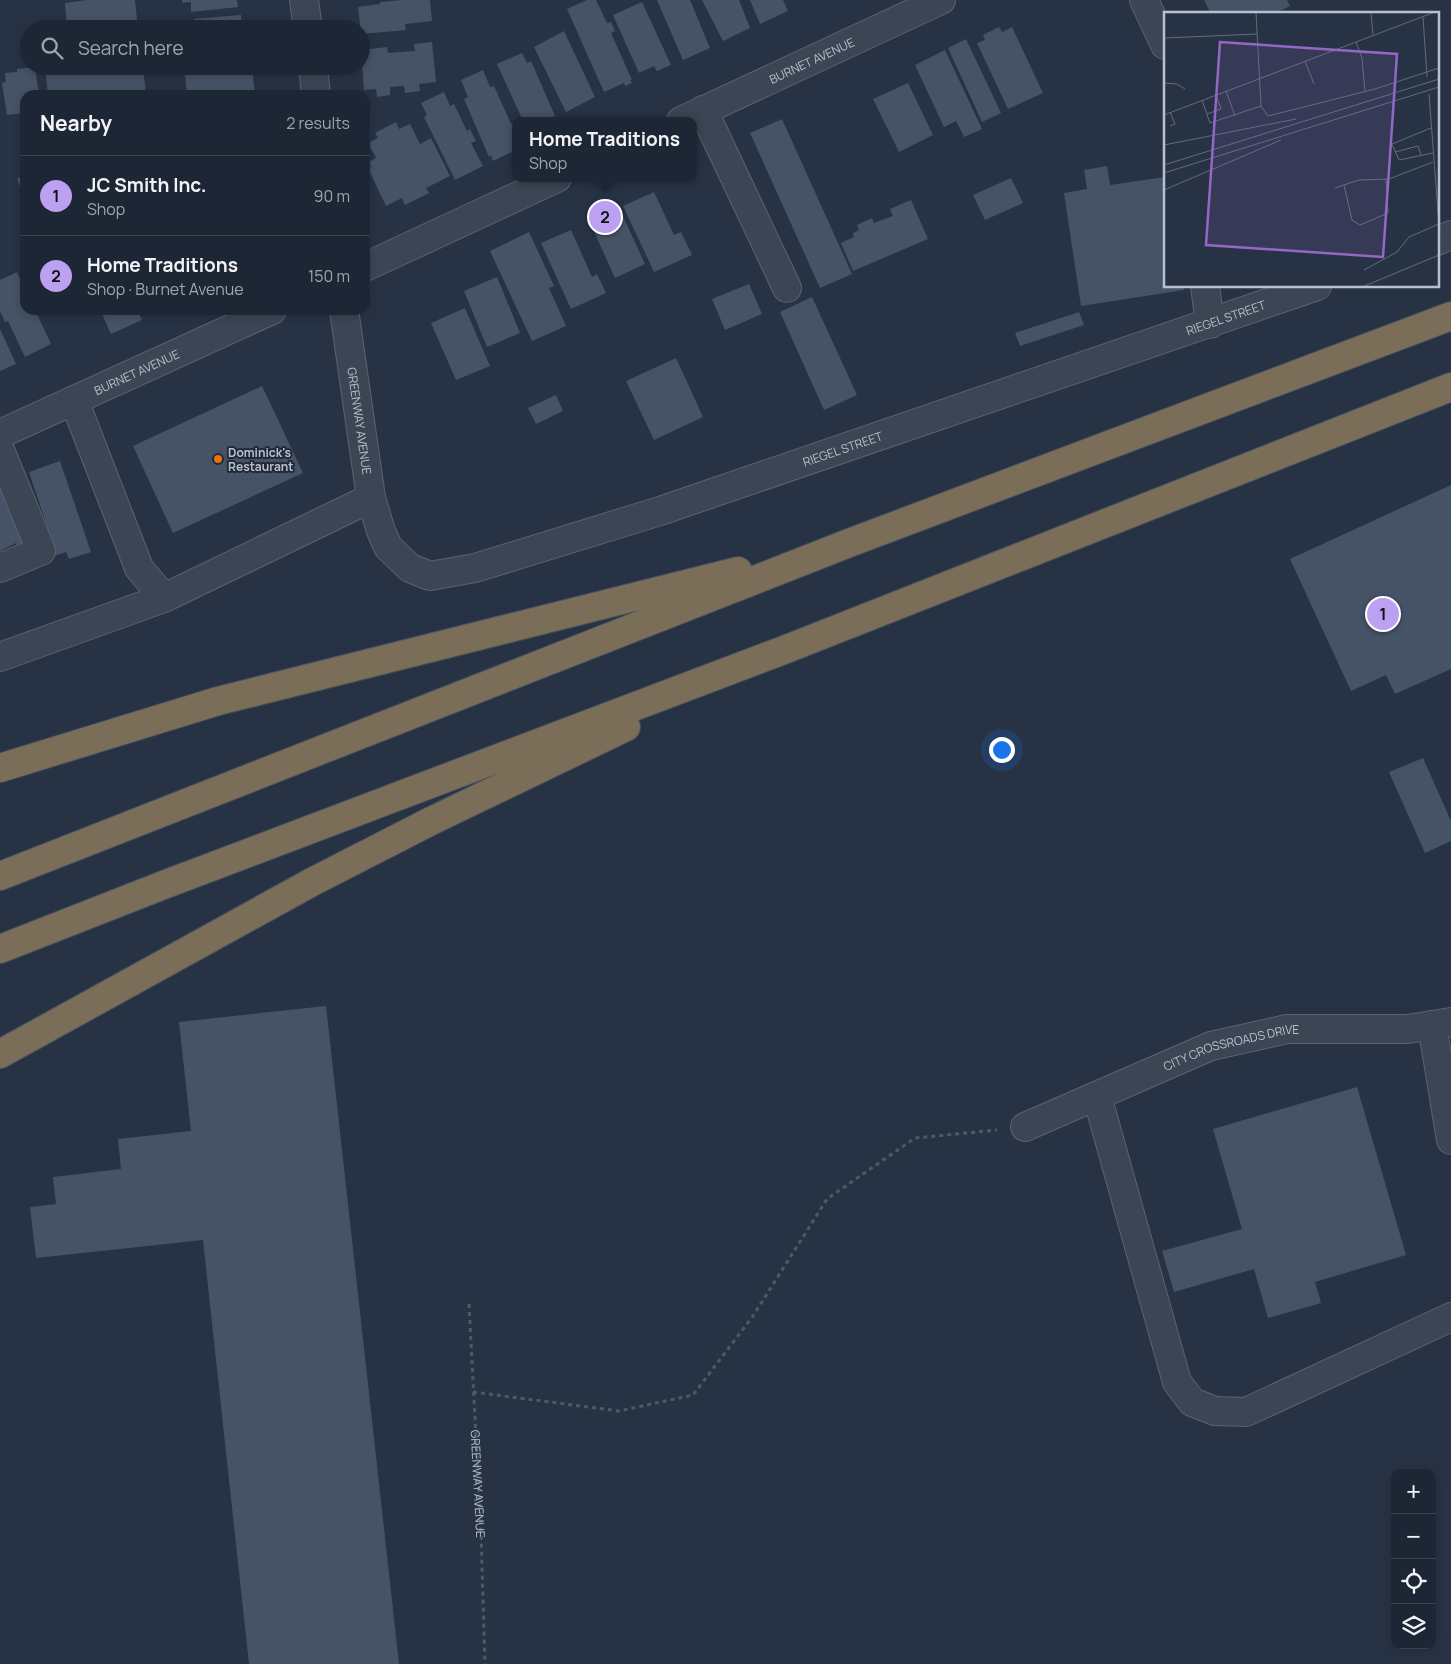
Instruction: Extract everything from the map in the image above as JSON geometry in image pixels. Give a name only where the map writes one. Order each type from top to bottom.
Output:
[{"type":"highway","points":[[0,876],[849,543],[1451,316]]},
{"type":"highway","points":[[0,949],[175,880],[784,650],[1451,387]]},
{"type":"highway","points":[[0,768],[218,701],[849,543]]},
{"type":"highway","points":[[0,1054],[337,869],[431,821],[784,650]]},
{"type":"street","points":[[304,0],[307,20]]},
{"type":"street","name":"BURNET AVENUE","points":[[692,116],[941,0]]},
{"type":"street","points":[[1144,0],[1164,43]]},
{"type":"street","points":[[314,75],[315,90]]},
{"type":"street","points":[[697,125],[787,288]]},
{"type":"street","points":[[370,266],[548,182]]},
{"type":"street","points":[[1438,241],[1451,235]]},
{"type":"street","points":[[1205,288],[1210,324]]},
{"type":"street","name":"RIEGEL STREET","points":[[381,531],[388,548],[410,568],[430,576],[476,568],[660,511],[1311,288]]},
{"type":"street","name":"BURNET AVENUE","points":[[0,434],[261,315]]},
{"type":"street","name":"GREENWAY AVENUE","points":[[345,315],[371,498],[381,531]]},
{"type":"street","points":[[74,400],[139,568],[164,598]]},
{"type":"street","points":[[0,450],[41,551],[0,568]]},
{"type":"street","points":[[0,657],[164,598],[371,498]]},
{"type":"street","points":[[1441,1023],[1451,1140]]},
{"type":"street","name":"CITY CROSSROADS DRIVE","points":[[1025,1127],[1211,1046],[1287,1029],[1408,1029],[1441,1023]]},
{"type":"street","points":[[1097,1096],[1177,1382],[1192,1402],[1215,1411],[1246,1412],[1451,1317]]},
{"type":"path","points":[[473,1392],[619,1411],[693,1395],[753,1316],[827,1199],[914,1138],[1025,1127]]},
{"type":"path","name":"GREENWAY AVENUE","points":[[469,1304],[481,1532],[485,1664]]},
{"type":"building","points":[[87,0],[135,0],[137,20],[66,20],[65,3]]},
{"type":"building","points":[[182,0],[237,0],[238,7],[191,12],[191,2],[182,3]]},
{"type":"building","points":[[430,0],[432,21],[405,24],[406,30],[370,33],[370,20],[359,20],[358,7],[380,4],[380,2]]},
{"type":"building","points":[[587,0],[596,0],[607,23],[611,22],[615,31],[611,33],[632,83],[625,86],[624,83],[604,92],[567,9]]},
{"type":"building","points":[[657,0],[690,0],[710,48],[683,60]]},
{"type":"building","points":[[702,0],[739,0],[750,28],[723,41]]},
{"type":"building","points":[[750,0],[783,0],[788,11],[760,24]]},
{"type":"building","points":[[1204,0],[1287,0],[1290,6],[1277,12],[1210,12]]},
{"type":"building","points":[[642,2],[671,65],[657,71],[654,66],[639,73],[613,15]]},
{"type":"building","points":[[241,15],[241,20],[194,20]]},
{"type":"building","points":[[999,27],[1002,32],[1012,27],[1043,93],[1008,109],[977,43],[985,40],[983,35]]},
{"type":"building","points":[[564,31],[595,97],[566,112],[534,47]]},
{"type":"building","points":[[966,39],[1001,113],[982,122],[948,48]]},
{"type":"building","points":[[432,42],[436,82],[419,84],[420,91],[405,93],[404,86],[390,87],[390,95],[377,97],[376,89],[364,90],[363,75],[370,75],[370,49],[387,47],[388,53],[415,51],[414,44]]},
{"type":"building","points":[[945,50],[982,129],[964,137],[956,121],[944,127],[915,65]]},
{"type":"building","points":[[522,53],[527,63],[531,61],[555,116],[521,117],[497,64]]},
{"type":"building","points":[[17,69],[20,69],[20,75],[36,75],[38,90],[20,90],[20,114],[7,115],[2,83],[6,82],[5,73],[17,72]]},
{"type":"building","points":[[483,70],[490,87],[494,86],[512,124],[512,152],[493,161],[491,155],[489,157],[464,99],[468,97],[461,80]]},
{"type":"building","points":[[46,75],[144,75],[145,90],[47,90]]},
{"type":"building","points":[[185,75],[253,75],[254,90],[187,90]]},
{"type":"building","points":[[908,83],[933,135],[899,152],[873,99]]},
{"type":"building","points":[[444,92],[450,106],[454,104],[467,131],[470,129],[476,141],[471,143],[483,166],[455,180],[424,117],[427,115],[421,103]]},
{"type":"building","points":[[782,119],[852,274],[820,288],[750,133]]},
{"type":"building","points":[[396,122],[399,129],[410,124],[420,144],[431,138],[450,176],[426,188],[429,193],[405,205],[402,198],[386,206],[370,172],[370,161],[376,158],[370,147],[370,142],[378,138],[375,133]]},
{"type":"building","points":[[1107,166],[1110,185],[1164,177],[1164,288],[1184,288],[1184,290],[1081,306],[1064,193],[1087,189],[1084,170]]},
{"type":"building","points":[[1011,178],[1023,203],[985,220],[973,195]]},
{"type":"building","points":[[654,192],[674,235],[681,232],[692,255],[654,272],[623,206]]},
{"type":"building","points":[[911,200],[928,239],[853,271],[841,243],[854,237],[853,233],[859,230],[857,225],[872,218],[874,223],[893,216],[890,209]]},
{"type":"building","points":[[617,203],[645,264],[615,278],[587,216]]},
{"type":"building","points":[[571,230],[592,277],[597,274],[606,293],[571,309],[541,243]]},
{"type":"building","points":[[529,232],[554,286],[549,288],[566,326],[532,341],[490,251]]},
{"type":"building","points":[[17,272],[20,278],[20,315],[37,315],[51,344],[25,357],[8,321],[5,322],[0,311],[0,280]]},
{"type":"building","points":[[497,277],[520,333],[487,347],[464,291]]},
{"type":"building","points":[[749,284],[762,314],[725,330],[712,299]]},
{"type":"building","points":[[812,297],[857,395],[824,410],[780,312]]},
{"type":"building","points":[[465,308],[490,366],[456,380],[431,323]]},
{"type":"building","points":[[1079,312],[1084,325],[1020,346],[1015,333]]},
{"type":"building","points":[[102,315],[140,315],[142,320],[111,334]]},
{"type":"building","points":[[0,329],[16,364],[0,371]]},
{"type":"building","points":[[676,358],[703,417],[654,440],[626,381]]},
{"type":"building","name":"Dominick's Restaurant","points":[[262,386],[303,473],[173,533],[133,446]]},
{"type":"building","points":[[556,395],[563,411],[536,424],[528,408]]},
{"type":"building","points":[[60,461],[91,552],[69,559],[66,552],[51,557],[43,534],[49,532],[29,472]]},
{"type":"building","points":[[0,482],[29,543],[18,548],[16,543],[0,551]]},
{"type":"building","points":[[1451,485],[1451,669],[1395,694],[1386,675],[1351,691],[1290,559]]},
{"type":"building","points":[[1423,758],[1451,821],[1451,841],[1425,853],[1389,772]]},
{"type":"building","points":[[326,1006],[399,1664],[249,1664],[203,1240],[36,1258],[30,1207],[56,1204],[53,1177],[121,1169],[118,1139],[191,1131],[179,1022]]},
{"type":"building","points":[[1357,1087],[1406,1255],[1315,1282],[1321,1303],[1268,1318],[1254,1269],[1174,1292],[1162,1251],[1242,1229],[1213,1129]]},
{"type":"place","name":"Home Traditions","points":[[605,217]]},
{"type":"place","name":"Dominick's Restaurant","points":[[218,459]]},
{"type":"place","name":"JC Smith Inc.","points":[[1383,614]]}]
